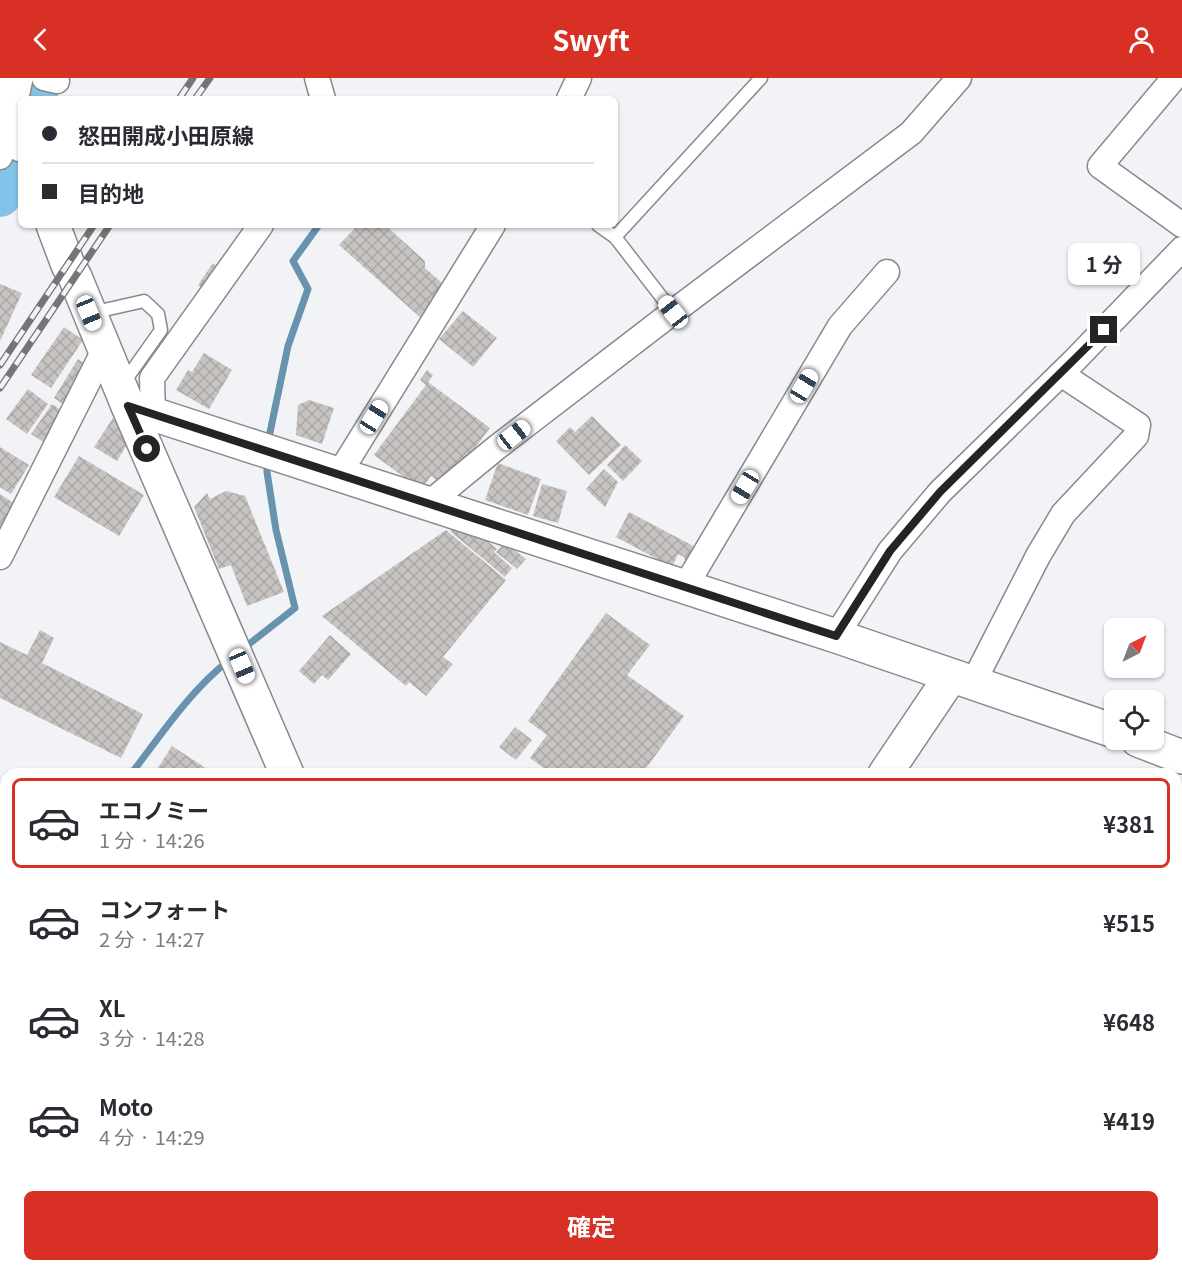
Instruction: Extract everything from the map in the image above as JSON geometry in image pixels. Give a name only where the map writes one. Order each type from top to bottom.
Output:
[{"type":"main road","points":[[10,124],[16,78]]},
{"type":"main road","points":[[54,228],[104,350],[134,403],[237,654],[279,768]]},
{"type":"main road","points":[[134,403],[428,504],[836,636],[1104,728]]},
{"type":"main road","points":[[890,768],[962,679]]},
{"type":"main road","points":[[1164,750],[1182,757]]},
{"type":"street","points":[[317,78],[322,96]]},
{"type":"street","points":[[570,96],[579,78]]},
{"type":"street","points":[[428,504],[496,448],[673,312],[911,133],[959,78]]},
{"type":"street","points":[[1174,78],[1100,166],[1182,225]]},
{"type":"street","points":[[0,157],[10,124]]},
{"type":"street","points":[[134,403],[259,228]]},
{"type":"street","points":[[339,474],[491,228]]},
{"type":"street","points":[[836,636],[890,551],[940,492],[1061,374],[1182,249]]},
{"type":"street","points":[[685,587],[840,326],[887,272]]},
{"type":"street","points":[[0,557],[104,350]]},
{"type":"street","points":[[962,679],[1063,514],[1136,436],[1138,425],[1061,374]]},
{"type":"lane","points":[[615,237],[761,78]]},
{"type":"lane","points":[[602,228],[615,237],[673,312]]},
{"type":"lane","points":[[89,313],[144,301],[158,314],[160,330],[134,403]]},
{"type":"building","points":[[355,228],[388,228],[425,261],[425,268],[443,284],[421,318],[339,245]]},
{"type":"building","points":[[213,263],[224,271],[209,292],[198,285]]},
{"type":"building","points":[[0,284],[22,293],[0,341]]},
{"type":"building","points":[[463,311],[497,338],[473,367],[439,339]]},
{"type":"building","points":[[64,327],[83,340],[51,388],[31,375]]},
{"type":"building","points":[[204,353],[232,370],[209,409],[176,390],[188,370],[192,372]]},
{"type":"building","points":[[78,359],[93,369],[69,408],[54,398]]},
{"type":"building","points":[[427,370],[433,375],[428,382],[490,428],[456,473],[441,484],[431,476],[421,490],[374,455],[426,385],[420,380]]},
{"type":"building","points":[[28,389],[48,404],[27,434],[6,419]]},
{"type":"building","points":[[309,400],[334,408],[322,444],[296,435],[298,405]]},
{"type":"building","points":[[52,404],[68,415],[48,445],[31,434]]},
{"type":"building","points":[[592,416],[621,445],[589,475],[556,441],[570,427],[575,432]]},
{"type":"building","points":[[113,418],[129,441],[117,461],[94,447]]},
{"type":"building","points":[[625,445],[642,461],[623,481],[607,465]]},
{"type":"building","points":[[0,447],[29,465],[11,494],[0,487]]},
{"type":"building","points":[[79,456],[144,495],[119,536],[54,497]]},
{"type":"building","points":[[498,463],[541,479],[528,515],[485,500]]},
{"type":"building","points":[[604,469],[618,482],[605,507],[586,489]]},
{"type":"building","points":[[542,484],[567,491],[558,523],[533,516]]},
{"type":"building","points":[[226,491],[245,496],[284,592],[247,606],[231,565],[219,569],[194,507],[207,493],[210,499]]},
{"type":"building","points":[[0,494],[15,504],[0,532]]},
{"type":"building","points":[[629,512],[699,549],[688,570],[684,557],[678,554],[672,567],[616,537]]},
{"type":"building","points":[[461,525],[472,528],[497,549],[494,552],[512,568],[505,577],[450,531]]},
{"type":"building","points":[[446,530],[506,580],[443,657],[453,664],[426,696],[409,682],[406,686],[322,616]]},
{"type":"building","points":[[505,542],[526,559],[517,569],[496,552]]},
{"type":"building","points":[[606,613],[650,645],[627,675],[684,716],[646,768],[544,768],[530,758],[547,735],[528,721]]},
{"type":"building","points":[[40,630],[54,638],[42,663],[143,714],[121,758],[0,698],[0,642],[27,655]]},
{"type":"building","points":[[330,635],[351,654],[328,680],[322,675],[314,684],[299,671]]},
{"type":"building","points":[[515,727],[532,740],[516,760],[499,747]]},
{"type":"building","points":[[172,746],[206,768],[158,768]]},
{"type":"waterway","points":[[37,96],[40,78]]},
{"type":"waterway","points":[[0,196],[18,155]]},
{"type":"waterway","points":[[268,442],[288,346],[308,289],[293,261],[317,228]]},
{"type":"waterway","points":[[244,648],[295,608],[276,530],[267,462]]},
{"type":"waterway","points":[[136,768],[188,700],[228,661]]},
{"type":"railway","points":[[181,96],[193,78]]},
{"type":"railway","points":[[197,96],[210,78]]},
{"type":"railway","points":[[0,365],[92,228]]},
{"type":"railway","points":[[0,388],[108,228]]},
{"type":"route","points":[[147,449],[128,406],[836,636],[890,551],[940,492],[1104,330]]}]
